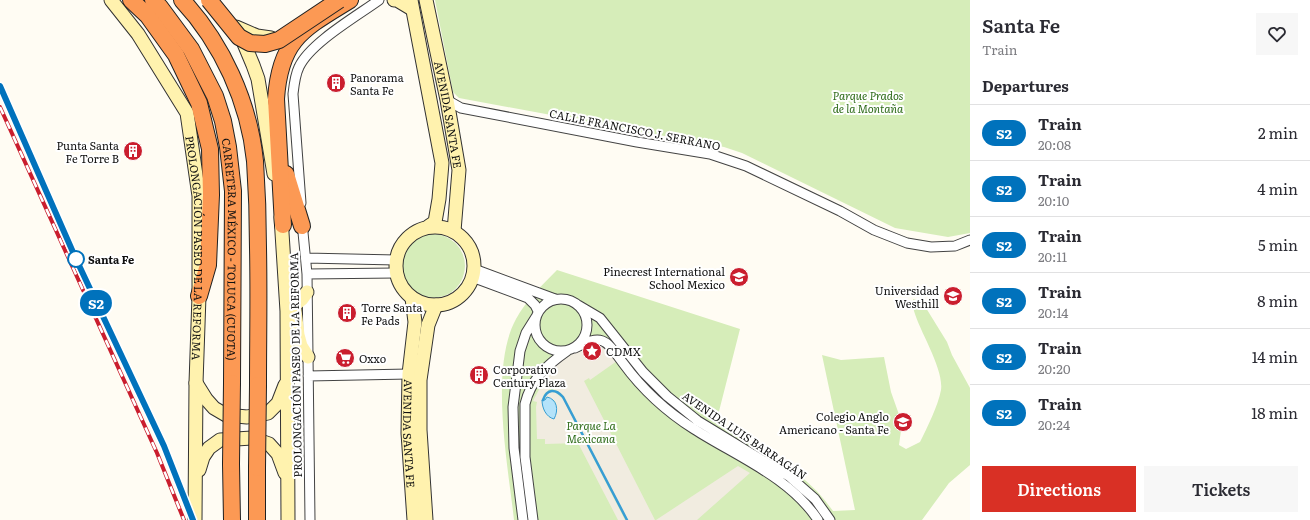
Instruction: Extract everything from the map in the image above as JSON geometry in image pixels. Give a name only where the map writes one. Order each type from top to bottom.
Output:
[{"type":"highway","points":[[131,0],[148,16],[176,55],[199,103],[210,149],[212,195],[208,265],[199,296]]},
{"type":"highway","name":"CARRETERA MÉXICO - TOLUCA (CUOTA)","points":[[153,0],[160,7],[191,49],[215,96],[223,121],[228,147],[233,191],[232,520]]},
{"type":"highway","points":[[182,0],[200,22],[222,56],[240,99],[247,119],[251,138],[254,159],[258,220],[258,520]]},
{"type":"highway","points":[[209,0],[239,37],[250,43],[265,44],[278,40],[339,0]]},
{"type":"highway","points":[[283,225],[276,125],[276,99],[277,83],[285,54],[293,40],[305,30],[319,19],[350,0]]},
{"type":"highway","points":[[278,146],[302,226]]},
{"type":"main road","name":"PROLONGACIÓN PASEO DE LA REFORMA","points":[[110,0],[138,34],[187,113],[199,196],[199,296],[196,383],[195,520]]},
{"type":"main road","name":"PROLONGACIÓN PASEO DE LA REFORMA","points":[[216,0],[236,27],[258,79],[283,225],[285,274],[291,308],[288,376],[288,520]]},
{"type":"main road","points":[[236,27],[257,36],[271,38],[280,36],[336,0]]},
{"type":"main road","points":[[394,0],[411,5]]},
{"type":"main road","name":"AVENIDA SANTA FE","points":[[426,0],[459,170],[454,230]]},
{"type":"main road","name":"AVENIDA SANTA FE","points":[[411,5],[442,163],[439,199],[435,222],[429,226]]},
{"type":"main road","points":[[432,110],[434,105],[438,102],[446,100]]},
{"type":"main road","points":[[429,226],[444,227],[454,230],[464,239],[473,255],[473,273],[469,285],[462,295],[450,302],[436,305],[424,304],[412,298],[399,283],[396,267],[398,251],[406,238],[418,230],[429,226]]},
{"type":"main road","points":[[307,292],[291,308],[301,346],[308,357]]},
{"type":"main road","name":"AVENIDA SANTA FE","points":[[412,298],[415,322],[409,374],[408,433],[414,520]]},
{"type":"main road","name":"AVENIDA SANTA FE","points":[[426,520],[420,430],[420,380],[428,325],[436,305]]},
{"type":"main road","points":[[196,383],[206,399],[214,408],[226,414],[247,417],[268,413],[278,403],[288,376]]},
{"type":"main road","points":[[195,488],[203,457],[209,448],[220,440],[252,438],[269,444],[278,454],[288,481]]},
{"type":"street","name":"PROLONGACIÓN PASEO DE LA REFORMA","points":[[310,520],[307,274],[302,226],[293,94],[295,80],[300,66],[308,54],[323,40],[379,0]]},
{"type":"street","name":"CALLE FRANCISCO J. SERRANO","points":[[446,100],[461,108],[637,142],[710,154],[746,166],[840,211],[874,230],[907,243],[931,247],[955,246],[970,240]]},
{"type":"street","points":[[306,258],[396,267]]},
{"type":"street","points":[[307,274],[396,267]]},
{"type":"street","points":[[473,273],[555,299],[571,301],[584,311],[587,319],[585,335],[581,342],[548,365],[536,378],[527,396],[525,404],[525,457],[533,520]]},
{"type":"street","points":[[473,273],[528,298],[535,305],[537,314],[534,323],[538,339],[550,350],[559,352],[571,349]]},
{"type":"street","points":[[522,520],[514,448],[513,407],[520,351],[526,333],[537,314],[543,306],[555,299]]},
{"type":"street","name":"AVENIDA LUIS BARRAGÁN","points":[[578,305],[591,311],[600,318],[643,372],[667,396],[695,418],[790,477],[815,499],[830,520]]},
{"type":"street","name":"AVENIDA LUIS BARRAGÁN","points":[[571,349],[592,340],[606,343],[641,384],[672,413],[689,426],[782,483],[801,500],[818,520]]},
{"type":"street","points":[[308,376],[409,374]]},
{"type":"street","points":[[689,426],[695,418]]},
{"type":"green space","name":"Parque Prados de la Montaña","points":[[435,0],[970,0],[970,233],[948,237],[895,228],[742,153],[724,147],[459,98],[453,92]]},
{"type":"green space","points":[[433,234],[451,240],[459,248],[465,266],[459,284],[451,292],[433,298],[415,292],[407,284],[401,266],[407,248],[415,240]]},
{"type":"green space","name":"Parque La Mexicana","points":[[557,270],[740,329],[716,423],[764,451],[794,471],[821,496],[833,511],[855,510],[822,355],[841,360],[884,357],[891,392],[902,423],[899,445],[906,449],[920,442],[937,403],[941,390],[941,381],[935,361],[914,311],[913,299],[919,301],[926,308],[947,342],[952,355],[970,388],[970,465],[949,483],[922,520],[514,520],[503,417],[503,363],[508,339],[520,312],[540,287]]},
{"type":"shaded area","points":[[595,343],[604,346],[617,361],[590,380],[589,378],[584,381],[655,520],[628,520],[566,400],[562,394],[556,390],[550,389],[544,394],[542,403],[544,411],[550,418],[557,407],[555,401],[547,397],[545,398],[548,393],[556,393],[563,399],[625,520],[618,520],[578,443],[545,444],[545,439],[537,439],[537,402],[533,401],[543,382],[551,372],[548,370],[578,350]]},
{"type":"shaded area","points":[[738,466],[750,473],[697,520],[656,520]]},
{"type":"water","points":[[547,397],[553,400],[556,405],[556,416],[554,419],[545,412],[543,406],[542,400],[545,400]]},
{"type":"waterway","points":[[543,400],[547,393],[552,391],[557,392],[563,397],[627,520]]},
{"type":"railway","points":[[0,86],[76,259],[164,446],[193,520]]},
{"type":"railway","points":[[0,107],[157,453],[184,520]]},
{"type":"train","name":"S2","points":[[0,86],[99,310],[164,446],[193,520]]},
{"type":"place","name":"Panorama Santa Fe","points":[[336,83]]},
{"type":"place","name":"Punta Santa Fe Torre B","points":[[133,151]]},
{"type":"place","name":"Santa Fe","points":[[76,259]]},
{"type":"place","name":"Pinecrest International School Mexico","points":[[739,277]]},
{"type":"place","name":"Universidad Westhill","points":[[953,296]]},
{"type":"place","name":"Torre Santa Fe Pads","points":[[347,313]]},
{"type":"place","name":"CDMX","points":[[592,351]]},
{"type":"place","name":"Oxxo","points":[[345,358]]},
{"type":"place","name":"Corporativo Century Plaza","points":[[479,375]]},
{"type":"place","name":"Colegio Anglo Americano - Santa Fe","points":[[903,422]]}]
